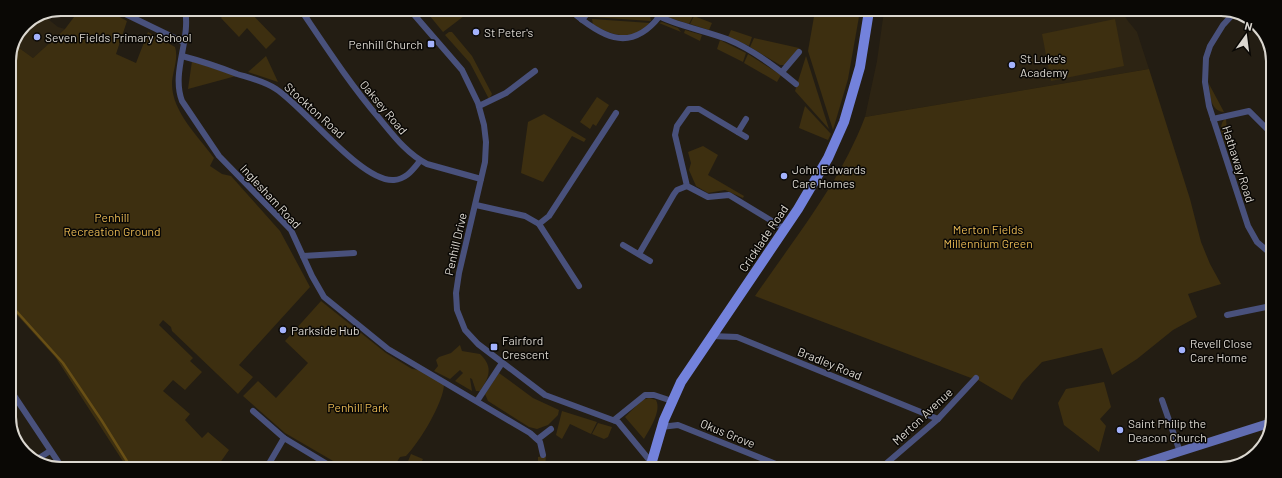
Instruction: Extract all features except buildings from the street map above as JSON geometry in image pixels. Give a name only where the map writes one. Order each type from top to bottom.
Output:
[{"type":"main road","name":"Cricklade Road","points":[[651,462],[661,427],[672,401],[691,366],[785,229],[816,180],[840,130],[862,58],[868,16]]},
{"type":"main road","points":[[1148,462],[1265,425]]},
{"type":"street","points":[[129,16],[183,42]]},
{"type":"street","name":"Inglesham Road","points":[[186,16],[178,88],[182,101],[226,164],[291,230],[312,276],[324,297],[398,356],[477,400]]},
{"type":"street","name":"Oaksey Road","points":[[305,16],[356,90],[400,143],[420,160],[436,167],[481,179]]},
{"type":"street","name":"Penhill Drive","points":[[415,16],[457,63],[469,82],[479,106],[486,142],[485,156],[476,205],[458,279],[457,310],[462,324],[468,335],[545,395],[614,420],[626,430],[648,462]]},
{"type":"street","points":[[577,16],[600,33],[621,39],[635,36],[647,30],[658,17],[684,27],[728,40],[782,72],[796,84]]},
{"type":"street","points":[[582,20],[585,16]]},
{"type":"street","name":"Hathaway Road","points":[[1231,17],[1216,35],[1206,58],[1205,93],[1248,226],[1257,242],[1266,249]]},
{"type":"street","points":[[782,72],[799,52]]},
{"type":"street","name":"Stockton Road","points":[[182,56],[260,81],[275,88],[297,106],[342,150],[382,179],[393,180],[405,176],[420,160]]},
{"type":"street","points":[[479,106],[506,93],[535,71]]},
{"type":"street","points":[[746,136],[699,109],[693,108],[687,111],[677,126],[675,135],[687,186],[708,197],[720,195],[729,196],[736,199],[785,229]]},
{"type":"street","name":"Hathaway Road","points":[[1213,119],[1249,111],[1266,128]]},
{"type":"street","points":[[539,224],[549,216],[616,113]]},
{"type":"street","points":[[738,132],[746,119]]},
{"type":"street","points":[[639,254],[674,194],[678,190],[687,186]]},
{"type":"street","points":[[476,205],[525,216],[539,224],[579,286]]},
{"type":"street","points":[[622,245],[650,261]]},
{"type":"street","points":[[303,256],[354,253]]},
{"type":"street","points":[[1228,315],[1266,307]]},
{"type":"street","name":"Bradley Road","points":[[712,336],[737,337],[938,419]]},
{"type":"street","points":[[502,363],[477,400],[538,439],[542,447],[543,455]]},
{"type":"street","name":"Merton Avenue","points":[[888,462],[938,419],[976,378]]},
{"type":"street","points":[[614,420],[643,396],[651,395],[672,401]]},
{"type":"street","points":[[16,399],[58,462]]},
{"type":"street","points":[[1162,400],[1180,452]]},
{"type":"street","points":[[253,411],[284,438],[324,462]]},
{"type":"street","name":"Okus Grove","points":[[661,427],[678,425],[771,462]]},
{"type":"street","points":[[538,439],[550,429]]},
{"type":"street","points":[[270,462],[284,438]]},
{"type":"street","points":[[41,457],[50,451]]},
{"type":"shaded area","name":"St Luke's Academy","points":[[883,16],[1125,16],[1137,32],[1149,69],[865,117],[877,61]]},
{"type":"shaded area","name":"Seven Fields Primary School","points":[[47,18],[58,27],[65,29],[33,58],[18,47],[29,29]]},
{"type":"green space","name":"Penhill Recreation Ground","points":[[75,16],[118,16],[127,21],[116,54],[136,63],[148,32],[175,47],[176,61],[172,79],[173,94],[176,104],[187,124],[214,158],[210,166],[222,174],[231,176],[280,231],[310,287],[239,365],[253,377],[238,394],[172,331],[171,327],[163,320],[159,325],[193,358],[190,361],[202,372],[185,390],[173,380],[163,391],[190,414],[185,420],[202,438],[208,432],[229,450],[221,462],[123,462],[56,358],[16,314],[17,52],[18,47],[33,58],[65,29]]},
{"type":"green space","points":[[223,16],[254,16],[276,39],[266,49],[247,28],[239,37],[221,18]]},
{"type":"green space","points":[[430,16],[464,16],[443,32]]},
{"type":"green space","points":[[650,16],[651,21],[592,17]]},
{"type":"green space","points":[[667,16],[693,16],[689,24]]},
{"type":"green space","points":[[694,16],[712,23],[709,30],[690,24]]},
{"type":"green space","points":[[814,16],[859,16],[848,79],[833,130],[808,51]]},
{"type":"green space","points":[[592,19],[650,23],[636,33],[622,35],[608,32],[593,25]]},
{"type":"green space","points":[[1115,19],[1124,66],[1051,81],[1042,34]]},
{"type":"green space","points":[[662,22],[678,28],[681,32],[659,23]]},
{"type":"green space","points":[[685,30],[702,35],[700,41],[684,33]]},
{"type":"green space","points":[[731,30],[752,37],[749,46],[728,37]]},
{"type":"green space","points":[[452,32],[472,56],[492,94],[489,99],[470,63],[445,35]]},
{"type":"green space","points":[[754,38],[799,48],[785,65],[780,65],[750,47]]},
{"type":"green space","points":[[720,40],[746,53],[743,62],[717,49]]},
{"type":"green space","points":[[748,54],[781,75],[777,82],[744,63]]},
{"type":"green space","points":[[266,56],[278,82],[248,72]]},
{"type":"green space","points":[[806,56],[829,129],[795,91]]},
{"type":"green space","points":[[192,61],[236,76],[188,89]]},
{"type":"green space","name":"Merton Fields Millennium Green","points":[[1149,69],[1190,199],[1201,242],[1210,264],[1221,284],[1188,294],[1197,317],[1173,330],[1137,359],[1112,375],[1102,348],[1042,362],[1022,383],[1012,400],[973,377],[971,378],[755,296],[829,188],[843,165],[865,117]]},
{"type":"green space","points":[[1209,84],[1224,112],[1219,111],[1213,106],[1210,97]]},
{"type":"green space","points":[[597,97],[609,105],[596,126],[593,124],[590,129],[580,122]]},
{"type":"green space","points":[[805,106],[831,134],[828,140],[799,128]]},
{"type":"green space","points":[[544,114],[586,139],[584,142],[572,136],[543,182],[521,173],[528,122]]},
{"type":"green space","points":[[1226,118],[1228,146],[1226,146],[1221,127]]},
{"type":"green space","points":[[703,146],[718,155],[708,175],[744,196],[743,198],[725,190],[708,193],[696,186],[689,170],[691,163],[688,152]]},
{"type":"green space","name":"Penhill Park","points":[[321,301],[386,353],[412,369],[420,370],[444,384],[440,401],[430,422],[406,456],[400,457],[397,462],[335,462],[285,433],[243,396],[258,381],[276,398],[308,363],[285,341]]},
{"type":"green space","points":[[460,345],[462,351],[480,354],[487,363],[489,368],[488,377],[480,391],[476,391],[472,379],[470,378],[472,391],[455,381],[463,373],[460,370],[450,379],[434,371],[438,366],[436,360],[439,357],[451,353]]},
{"type":"green space","points":[[499,373],[533,398],[559,410],[558,415],[548,425],[537,429],[529,427],[488,401],[485,394]]},
{"type":"green space","points":[[1104,382],[1111,407],[1100,419],[1106,426],[1099,452],[1064,425],[1058,403],[1066,389]]},
{"type":"green space","points":[[649,398],[656,400],[657,409],[652,426],[644,439],[625,417],[642,400]]},
{"type":"green space","points":[[562,411],[597,422],[591,434],[570,424],[562,439],[556,435]]},
{"type":"green space","points":[[598,423],[612,427],[608,437],[604,439],[592,434]]},
{"type":"green space","points":[[411,454],[423,459],[422,462],[408,462]]},
{"type":"green space","points":[[546,456],[545,462],[538,462],[538,457]]},
{"type":"waterway","points":[[16,311],[63,363],[128,462]]},
{"type":"place","name":"St Peter's","points":[[476,32]]},
{"type":"place","name":"Seven Fields Primary School","points":[[37,37]]},
{"type":"place","name":"Penhill Church","points":[[431,44]]},
{"type":"place","name":"St Luke's Academy","points":[[1012,65]]},
{"type":"place","name":"John Edwards Care Homes","points":[[784,176]]},
{"type":"place","name":"Parkside Hub","points":[[283,330]]},
{"type":"place","name":"Fairford Crescent","points":[[494,347]]},
{"type":"place","name":"Revell Close Care Home","points":[[1182,350]]},
{"type":"place","name":"Saint Philip the Deacon Church","points":[[1120,430]]}]
